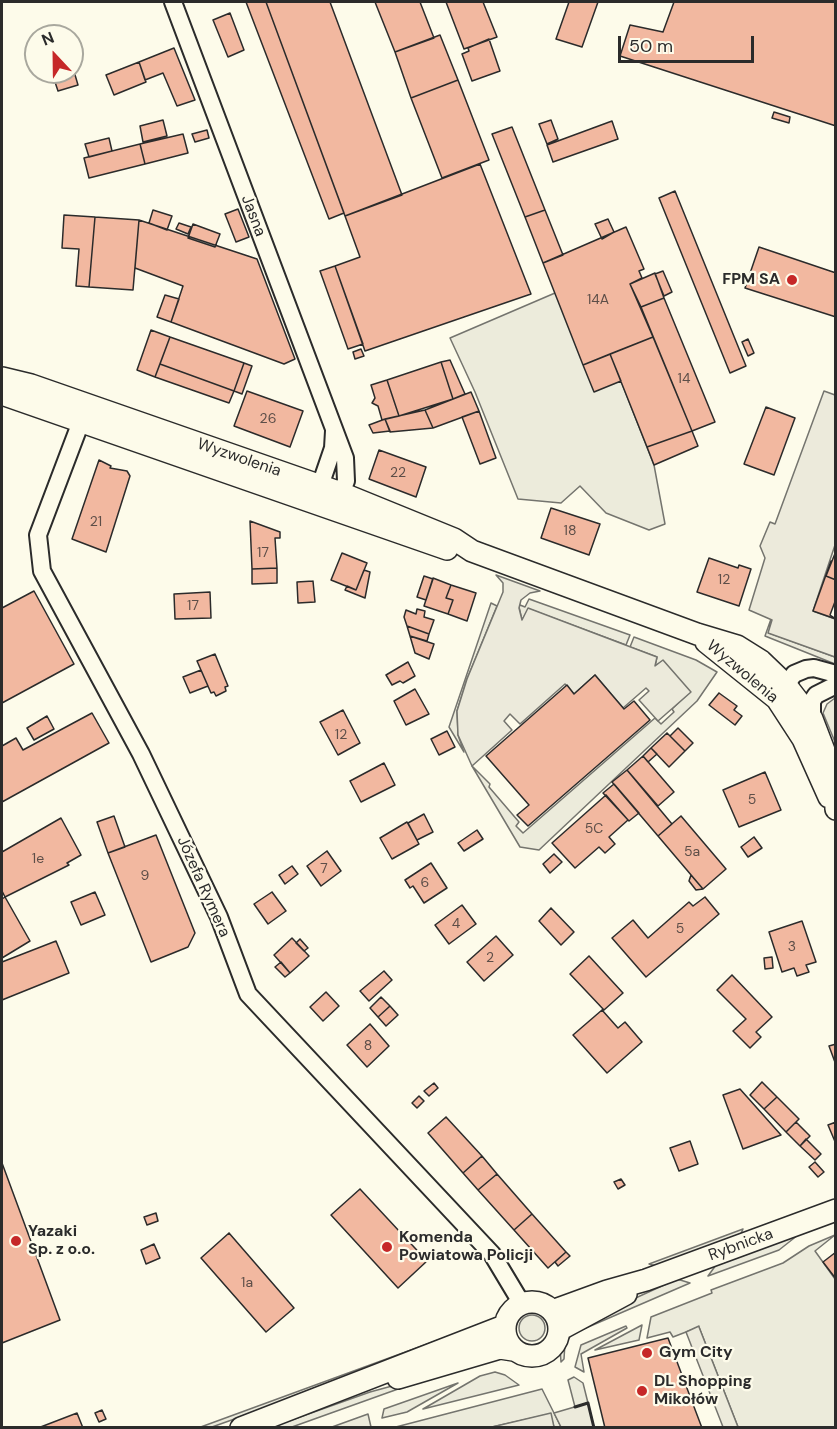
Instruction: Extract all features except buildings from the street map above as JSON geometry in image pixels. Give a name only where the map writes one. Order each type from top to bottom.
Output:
[{"type":"street","name":"Jasna","points":[[173,2],[334,431],[346,469],[346,481],[328,494]]},
{"type":"street","name":"Wyzwolenia","points":[[2,378],[85,413],[328,494],[454,539],[472,551],[697,634],[737,646],[750,653],[781,692],[812,719],[835,779],[835,809]]},
{"type":"street","name":"Wyzwolenia","points":[[2,393],[85,413]]},
{"type":"street","name":"Józefa Rymera","points":[[85,413],[38,535],[42,571],[141,754],[219,917],[248,994],[492,1254],[522,1304]]},
{"type":"street","points":[[781,692],[794,674],[806,669],[814,668],[836,674]]},
{"type":"street","points":[[812,719],[813,701],[816,695],[836,685]]},
{"type":"street","name":"Wyzwolenia","points":[[781,692],[835,809]]},
{"type":"street","name":"Rybnicka","points":[[556,1321],[646,1281],[836,1210]]},
{"type":"street","points":[[339,1392],[426,1372],[500,1348],[513,1350],[526,1356],[539,1356],[555,1344],[556,1321],[538,1303],[522,1304],[510,1312],[504,1326],[506,1339],[513,1350]]},
{"type":"street","points":[[241,1428],[339,1392],[396,1367],[504,1326]]},
{"type":"shaded area","points":[[555,293],[621,381],[654,465],[665,524],[649,530],[606,513],[580,486],[561,503],[518,499],[475,392],[450,338]]},
{"type":"shaded area","points":[[824,391],[835,395],[835,545],[813,611],[835,619],[835,657],[768,633],[772,620],[749,610],[765,558],[760,546],[770,522],[775,524]]},
{"type":"shaded area","points":[[496,575],[540,591],[530,593],[521,600],[519,608],[522,620],[528,608],[657,657],[655,666],[663,660],[691,692],[658,721],[639,700],[649,691],[646,688],[623,708],[595,675],[574,694],[565,684],[520,724],[510,714],[504,721],[512,730],[472,766],[458,735],[457,711],[467,679],[503,592],[503,583]]},
{"type":"shaded area","points":[[529,599],[630,635],[626,645],[529,609],[522,620],[519,607],[520,605],[525,607]]},
{"type":"shaded area","points":[[491,603],[497,606],[467,679],[457,711],[458,735],[464,752],[449,727]]},
{"type":"shaded area","points":[[771,619],[769,633],[835,657],[835,664],[765,636]]},
{"type":"shaded area","points":[[634,637],[696,660],[717,672],[697,701],[539,850],[520,847],[472,766],[490,784],[489,787],[519,822],[516,826],[523,833],[655,718],[661,724],[674,712],[672,709],[690,692],[663,661],[655,666],[657,657],[630,647]]},
{"type":"shaded area","points":[[835,698],[835,742],[823,713],[827,704]]},
{"type":"shaded area","points":[[743,1229],[740,1236],[656,1266],[649,1264]]},
{"type":"shaded area","points":[[798,1235],[779,1250],[708,1276],[716,1265]]},
{"type":"shaded area","points":[[835,1235],[815,1251],[835,1279],[835,1427],[738,1427],[699,1327],[673,1337],[670,1332],[647,1338],[651,1317],[712,1293],[711,1290],[783,1263],[809,1246]]},
{"type":"shaded area","points":[[677,1279],[690,1283],[572,1334],[565,1343],[564,1359],[561,1362],[560,1348],[563,1339],[616,1307]]},
{"type":"shaded area","points":[[532,1315],[542,1318],[545,1328],[542,1338],[532,1341],[522,1338],[519,1328],[522,1318]]},
{"type":"shaded area","points":[[642,1325],[639,1340],[595,1350]]},
{"type":"shaded area","points":[[626,1326],[627,1328],[581,1354],[584,1372],[575,1367],[581,1345]]},
{"type":"shaded area","points":[[699,1326],[738,1427],[723,1427],[686,1332]]},
{"type":"shaded area","points":[[471,1328],[389,1364],[212,1427],[198,1428]]},
{"type":"shaded area","points":[[495,1372],[505,1375],[519,1385],[423,1409],[480,1376]]},
{"type":"shaded area","points":[[425,1377],[426,1379],[292,1427],[269,1428],[370,1392]]},
{"type":"shaded area","points":[[574,1377],[583,1383],[588,1403],[575,1407],[568,1380]]},
{"type":"shaded area","points":[[458,1383],[407,1412],[382,1418],[384,1409]]},
{"type":"shaded area","points":[[542,1389],[561,1427],[554,1427],[550,1414],[492,1427],[392,1428]]},
{"type":"shaded area","points":[[588,1403],[594,1427],[561,1427],[554,1413]]},
{"type":"shaded area","points":[[551,1413],[554,1427],[492,1427]]},
{"type":"shaded area","points":[[368,1414],[371,1427],[332,1427]]},
{"type":"wall","points":[[575,1407],[588,1403],[594,1428]]},
{"type":"place","name":"FPM SA","points":[[792,280]]},
{"type":"place","name":"Yazaki Sp. z o.o.","points":[[16,1241]]},
{"type":"place","name":"Komenda Powiatowa Policji","points":[[387,1247]]},
{"type":"place","name":"Gym City","points":[[647,1353]]},
{"type":"place","name":"DL Shopping Mikołów","points":[[642,1391]]}]
